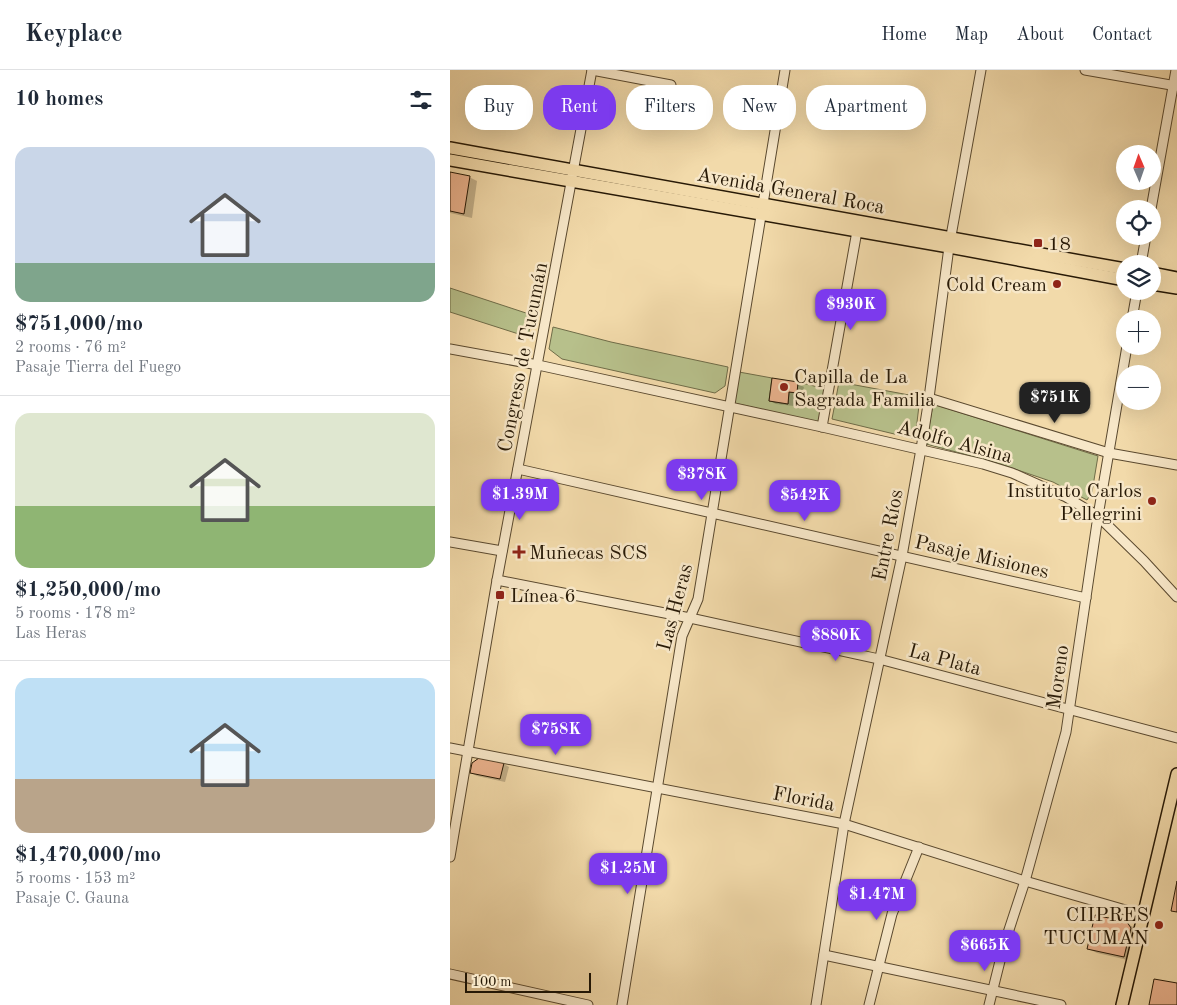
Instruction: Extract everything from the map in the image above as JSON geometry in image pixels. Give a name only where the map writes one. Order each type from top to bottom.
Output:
[{"type":"main road","name":"Avenida General Roca","points":[[450,148],[573,176]]},
{"type":"main road","name":"Avenida General Roca","points":[[450,160],[573,176],[950,242],[1116,267]]},
{"type":"main road","name":"Avenida General Roca","points":[[761,209],[857,231],[950,242],[1116,278]]},
{"type":"main road","points":[[1161,275],[1177,278]]},
{"type":"main road","points":[[1161,285],[1177,288]]},
{"type":"main road","points":[[1122,1005],[1177,774]]},
{"type":"street","points":[[592,70],[671,85]]},
{"type":"street","name":"Congreso de Tucumán","points":[[450,858],[451,840],[502,551],[592,70]]},
{"type":"street","name":"Las Heras","points":[[622,1005],[682,636],[698,599],[785,70]]},
{"type":"street","name":"Entre Ríos","points":[[816,1005],[844,824],[878,659],[902,556],[930,398],[950,242],[980,70]]},
{"type":"street","points":[[1085,70],[1175,86]]},
{"type":"street","points":[[1153,200],[1175,86],[1176,70]]},
{"type":"street","points":[[822,427],[857,231]]},
{"type":"street","name":"Adolfo Alsina","points":[[450,349],[538,365],[822,427],[983,464],[1012,473],[1066,498],[1098,516],[1144,561],[1177,597]]},
{"type":"street","name":"Moreno","points":[[989,1005],[1004,945],[1025,881],[1066,732],[1098,516],[1125,355]]},
{"type":"street","points":[[930,398],[1109,453],[1177,466]]},
{"type":"street","name":"Pasaje Misiones","points":[[518,469],[1086,598]]},
{"type":"street","points":[[450,542],[502,551]]},
{"type":"street","name":"La Plata","points":[[497,580],[690,618],[878,659],[1177,738]]},
{"type":"street","name":"Florida","points":[[450,748],[844,824],[1025,881],[1143,915]]},
{"type":"street","points":[[869,1005],[892,914],[918,847]]},
{"type":"street","points":[[824,955],[1061,1005]]},
{"type":"street","points":[[450,974],[588,1005]]},
{"type":"green space","points":[[450,288],[532,315],[528,337],[450,312]]},
{"type":"green space","points":[[553,327],[611,342],[728,367],[725,386],[715,393],[562,359],[549,349]]},
{"type":"green space","points":[[739,372],[772,378],[769,401],[788,404],[789,392],[797,393],[798,382],[826,389],[820,423],[734,403]]},
{"type":"green space","points":[[839,382],[920,397],[915,439],[832,419]]},
{"type":"green space","points":[[933,404],[1098,456],[1092,492],[1087,500],[1053,482],[994,462],[926,444]]},
{"type":"building","points":[[450,172],[470,176],[464,214],[450,211]]},
{"type":"building","name":"Capilla de La Sagrada Familia","points":[[772,378],[798,382],[797,393],[789,392],[788,404],[769,401]]},
{"type":"building","points":[[479,758],[504,763],[500,779],[470,773],[472,763]]},
{"type":"building","points":[[1177,881],[1177,912],[1171,911]]},
{"type":"building","points":[[1095,915],[1127,922],[1131,928],[1124,957],[1087,949]]},
{"type":"building","points":[[1154,979],[1177,983],[1177,1005],[1149,1005]]},
{"type":"place","name":"18","points":[[1038,243]]},
{"type":"place","name":"Cold Cream","points":[[1057,284]]},
{"type":"place","name":"Capilla de La Sagrada Familia","points":[[784,387]]},
{"type":"place","name":"Instituto Carlos Pellegrini","points":[[1152,501]]},
{"type":"place","name":"Muñecas SCS","points":[[519,552]]},
{"type":"place","name":"Línea 6","points":[[500,595]]},
{"type":"place","name":"CIIPRES TUCUMAN","points":[[1159,925]]}]
